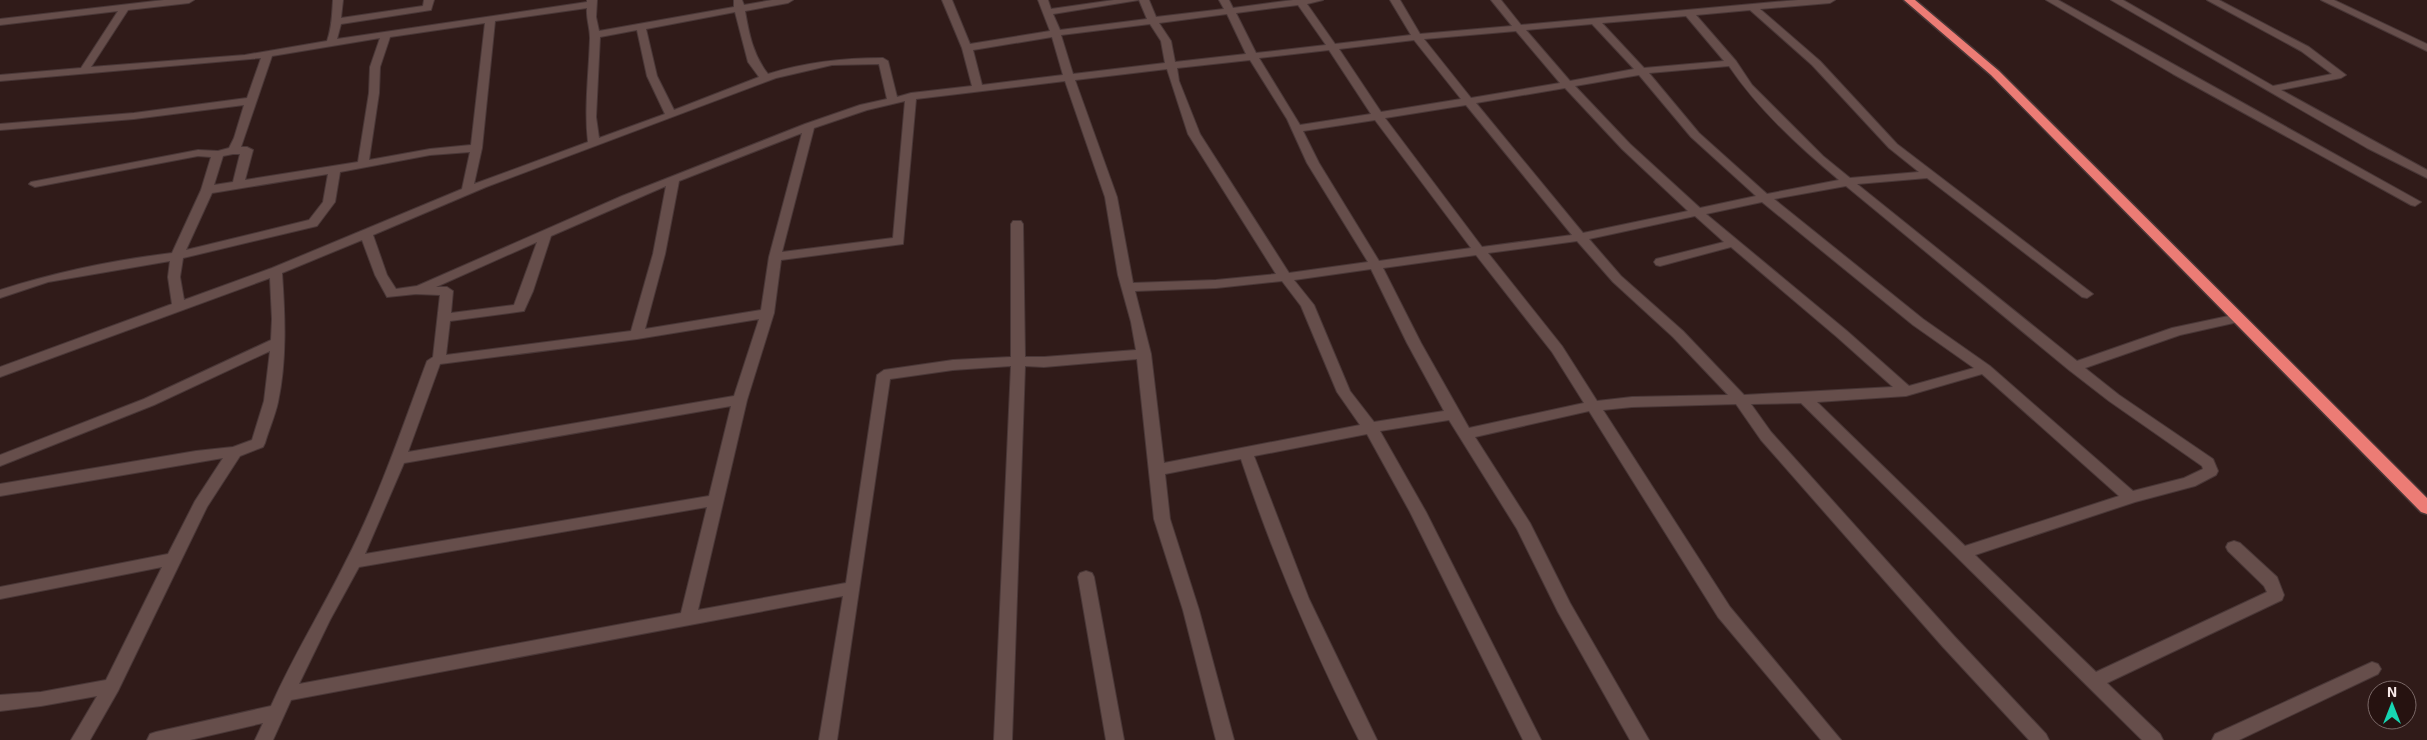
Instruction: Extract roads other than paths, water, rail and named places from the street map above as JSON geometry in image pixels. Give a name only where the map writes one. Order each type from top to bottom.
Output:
[{"type":"highway","points":[[1909,0],[1994,73],[2427,508]]},
{"type":"street","points":[[84,12],[92,0]]},
{"type":"street","points":[[0,22],[188,0]]},
{"type":"street","points":[[331,43],[335,31],[334,22],[338,0]]},
{"type":"street","points":[[595,34],[641,28],[738,4],[788,0]]},
{"type":"street","points":[[947,0],[967,48],[978,89]]},
{"type":"street","points":[[1043,0],[1056,33],[1069,78],[1111,197],[1124,275],[1129,287],[1144,354],[1162,519],[1191,610],[1225,740]]},
{"type":"street","points":[[1048,12],[1135,0]]},
{"type":"street","points":[[1144,0],[1153,20],[1166,41],[1174,81],[1194,134],[1286,277],[1307,305],[1344,392],[1370,428],[1418,512],[1532,740]]},
{"type":"street","points":[[967,48],[1056,33],[1153,20],[1227,5],[1318,0]]},
{"type":"street","points":[[1395,0],[1417,36],[1468,102],[1617,280],[1678,334],[1740,399],[1766,436],[1949,642],[2040,740]]},
{"type":"street","points":[[1496,0],[1568,85],[1645,166],[1698,213],[1866,353],[1906,391]]},
{"type":"street","points":[[416,290],[626,198],[809,126],[864,107],[911,96],[1253,58],[1331,46],[1417,36],[1830,0]]},
{"type":"street","points":[[2051,0],[2177,72],[2415,202]]},
{"type":"street","points":[[2116,0],[2427,176]]},
{"type":"street","points":[[2212,0],[2305,49],[2309,54],[2341,75],[2272,89]]},
{"type":"street","points":[[2326,0],[2427,48]]},
{"type":"street","points":[[1299,1],[1378,115],[1478,251],[1557,349],[1724,612],[1832,740]]},
{"type":"street","points":[[0,78],[245,58],[431,27],[490,20],[592,2],[591,17],[595,34],[591,117],[594,143]]},
{"type":"street","points":[[334,22],[429,4],[431,27]]},
{"type":"street","points":[[738,4],[752,62],[766,79]]},
{"type":"street","points":[[1227,5],[1253,58],[1297,129],[1322,178],[1375,264],[1410,335],[1453,414],[1524,527],[1560,600],[1627,721],[1640,740]]},
{"type":"street","points":[[84,71],[125,8]]},
{"type":"street","points":[[1753,8],[1816,63],[1893,146],[2087,294]]},
{"type":"street","points":[[1689,13],[1732,63],[1748,87],[1819,158],[2074,367],[2114,398],[2208,463],[2211,471],[2198,481],[2130,497],[2118,503],[1962,553]]},
{"type":"street","points":[[466,191],[476,148],[490,20]]},
{"type":"street","points":[[1594,21],[1641,71],[1695,135],[1766,199],[1918,322],[1985,370],[2130,497]]},
{"type":"street","points":[[641,28],[652,76],[671,115]]},
{"type":"street","points":[[363,165],[376,67],[386,34]]},
{"type":"street","points":[[233,150],[240,138],[240,132],[268,54]]},
{"type":"street","points":[[0,372],[276,271],[466,191],[671,115],[751,83],[832,62],[882,60],[893,101]]},
{"type":"street","points":[[1297,129],[1468,102],[1641,71],[1732,63]]},
{"type":"street","points":[[775,257],[900,241],[911,96]]},
{"type":"street","points":[[0,127],[134,116],[251,101]]},
{"type":"street","points":[[688,617],[740,400],[767,313],[775,257],[809,126]]},
{"type":"street","points":[[207,190],[335,170],[430,152],[476,148]]},
{"type":"street","points":[[35,184],[198,153],[218,154],[233,150],[247,150],[238,184]]},
{"type":"street","points":[[179,307],[174,277],[177,256],[207,190],[218,154]]},
{"type":"street","points":[[0,294],[46,280],[143,260],[177,256],[313,223],[329,202],[335,170]]},
{"type":"street","points":[[1129,287],[1216,284],[1286,277],[1581,238],[1848,182],[1932,174]]},
{"type":"street","points":[[637,334],[659,254],[673,180]]},
{"type":"street","points":[[1003,740],[1012,469],[1018,361],[1017,224]]},
{"type":"street","points":[[366,234],[381,275],[392,294],[416,290],[447,291],[439,360]]},
{"type":"street","points":[[444,318],[519,308],[545,235]]},
{"type":"street","points":[[1660,262],[1734,243]]},
{"type":"street","points":[[0,490],[196,456],[235,452],[258,443],[271,401],[279,319],[276,271]]},
{"type":"street","points":[[264,740],[323,617],[354,562],[398,459],[434,361],[637,334],[767,313]]},
{"type":"street","points":[[2074,367],[2177,331],[2238,318]]},
{"type":"street","points":[[0,461],[149,402],[276,343]]},
{"type":"street","points":[[828,740],[853,588],[884,375],[953,365],[1018,361],[1044,362],[1144,354]]},
{"type":"street","points":[[1466,434],[1592,406],[1632,402],[1804,398],[1906,391],[1985,370]]},
{"type":"street","points":[[1804,398],[2154,740]]},
{"type":"street","points":[[398,459],[740,400]]},
{"type":"street","points":[[1158,470],[1370,428],[1453,414]]},
{"type":"street","points":[[80,740],[112,686],[172,559],[200,505],[235,452]]},
{"type":"street","points":[[1246,453],[1263,505],[1338,684],[1368,740]]},
{"type":"street","points":[[354,562],[717,500]]},
{"type":"street","points":[[2094,681],[2276,595],[2271,582],[2234,547]]},
{"type":"street","points":[[0,593],[172,559]]},
{"type":"street","points":[[1086,577],[1115,740]]},
{"type":"street","points":[[285,694],[688,617],[853,588]]},
{"type":"street","points":[[2221,740],[2372,669]]},
{"type":"street","points":[[0,703],[42,699],[112,686]]},
{"type":"street","points":[[156,740],[277,712]]}]
